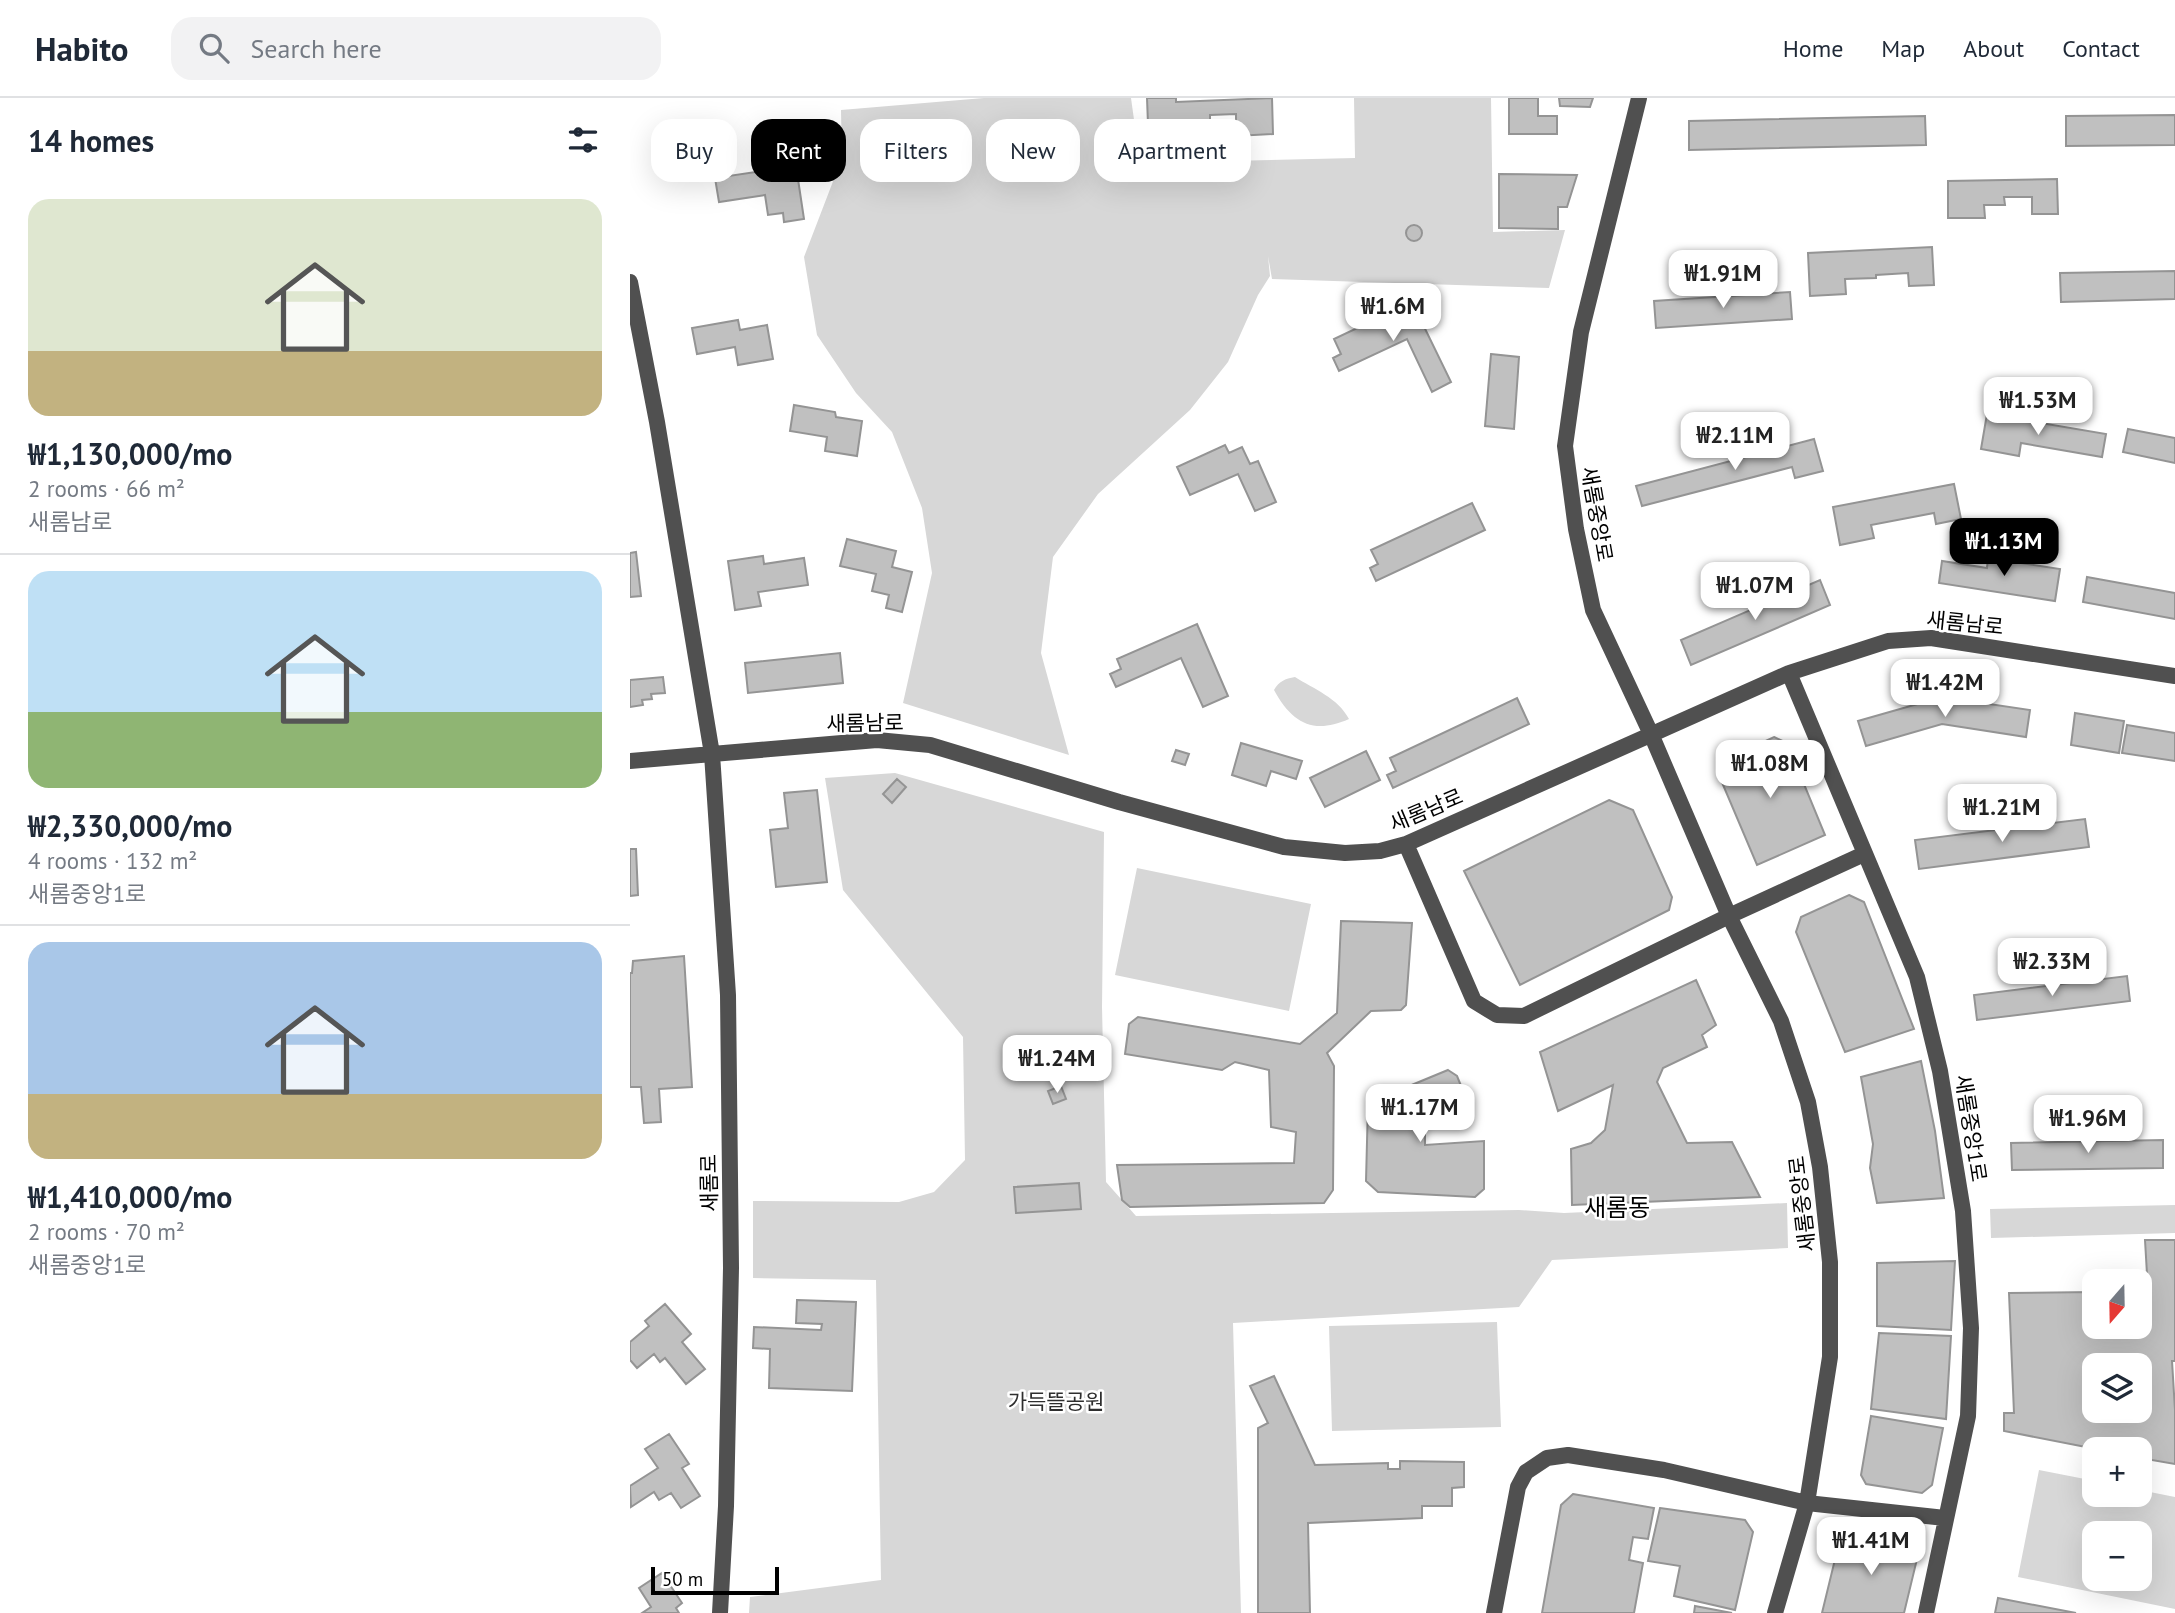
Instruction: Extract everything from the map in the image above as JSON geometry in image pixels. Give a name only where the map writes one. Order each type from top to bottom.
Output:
[{"type":"street","name":"새롬중앙로","points":[[1639,98],[1581,332],[1564,446],[1576,529],[1594,610],[1651,734],[1728,916],[1781,1021],[1808,1102],[1820,1167],[1830,1262],[1830,1357],[1807,1503],[1775,1613]]},
{"type":"street","name":"새롬로","points":[[630,282],[657,422],[712,754],[727,995],[731,1269],[726,1506],[720,1613]]},
{"type":"street","name":"새롬남로","points":[[630,761],[877,740],[930,745],[1132,806],[1284,847],[1345,853],[1380,851],[1406,844],[1789,673],[1888,641],[1931,638],[2175,676]]},
{"type":"street","name":"새롬중앙1로","points":[[1789,673],[1917,977],[1943,1082],[1963,1211],[1971,1328],[1968,1416],[1926,1613]]},
{"type":"street","points":[[1406,844],[1474,1001],[1497,1015],[1524,1016],[1728,916],[1864,854]]},
{"type":"street","points":[[1494,1613],[1518,1487],[1526,1472],[1546,1458],[1568,1455],[1603,1460],[1664,1470],[1807,1503],[1945,1518]]},
{"type":"green space","points":[[984,98],[1131,98],[1134,119],[1094,119],[1094,182],[1251,182],[1251,160],[1355,158],[1354,98],[1491,98],[1493,232],[1565,230],[1549,288],[1272,279],[1268,256],[1270,276],[1258,295],[1228,362],[1190,410],[1098,494],[1053,557],[1041,653],[1069,755],[903,703],[932,573],[922,508],[892,432],[856,393],[817,335],[804,257],[833,182],[846,182],[846,119],[841,119],[841,110]]},
{"type":"green space","points":[[1295,677],[1339,705],[1349,719],[1336,724],[1314,726],[1296,718],[1274,690],[1278,684]]},
{"type":"green space","name":"가득뜰공원","points":[[895,773],[1104,832],[1102,1007],[1106,1182],[1136,1216],[1519,1210],[1564,1213],[1787,1203],[1788,1248],[1552,1260],[1519,1307],[1233,1323],[1241,1613],[749,1613],[750,1597],[881,1580],[876,1280],[753,1278],[753,1201],[899,1202],[934,1192],[965,1160],[963,1037],[843,890],[825,778]]},
{"type":"green space","points":[[1137,868],[1311,904],[1289,1011],[1115,975]]},
{"type":"green space","points":[[2175,1205],[2175,1233],[1991,1238],[1990,1209]]},
{"type":"green space","points":[[1497,1322],[1501,1427],[1332,1431],[1329,1326]]},
{"type":"green space","points":[[2039,1470],[2082,1478],[2082,1507],[2152,1507],[2152,1492],[2175,1497],[2175,1609],[2087,1591],[2152,1591],[2152,1521],[2082,1521],[2082,1590],[2018,1577]]},
{"type":"building","points":[[1147,98],[1176,98],[1176,102],[1272,98],[1273,134],[1251,135],[1251,119],[1236,119],[1236,114],[1210,115],[1210,119],[1148,119]]},
{"type":"building","points":[[1509,98],[1538,98],[1538,116],[1557,116],[1557,134],[1509,134]]},
{"type":"building","points":[[1559,98],[1593,98],[1590,107],[1560,106]]},
{"type":"building","points":[[2175,115],[2175,145],[2066,146],[2066,116]]},
{"type":"building","points":[[1925,116],[1926,145],[1689,150],[1689,121]]},
{"type":"building","points":[[751,173],[751,182],[798,182],[804,219],[784,222],[783,213],[768,215],[765,195],[719,202],[716,182],[737,182],[737,175]]},
{"type":"building","points":[[1499,174],[1577,175],[1567,207],[1558,207],[1558,229],[1499,228]]},
{"type":"building","points":[[2057,179],[2058,214],[2032,214],[2032,197],[2004,197],[2005,205],[1984,205],[1985,218],[1948,218],[1948,181]]},
{"type":"building","points":[[1411,225],[1417,225],[1422,233],[1420,239],[1411,241],[1406,236],[1406,230]]},
{"type":"building","points":[[1932,247],[1934,285],[1909,286],[1908,273],[1876,275],[1876,278],[1845,279],[1846,294],[1810,296],[1808,253]]},
{"type":"building","points":[[2175,271],[2175,299],[2061,302],[2060,273]]},
{"type":"building","points":[[1790,292],[1792,319],[1656,328],[1654,301]]},
{"type":"building","points":[[1412,302],[1451,382],[1432,392],[1407,339],[1339,371],[1333,358],[1341,354],[1334,339]]},
{"type":"building","points":[[738,320],[740,330],[767,325],[773,359],[738,365],[735,347],[697,354],[692,328]]},
{"type":"building","points":[[1491,354],[1519,357],[1514,429],[1485,426]]},
{"type":"building","points":[[794,405],[835,412],[836,417],[862,421],[857,456],[825,451],[827,437],[790,431]]},
{"type":"building","points":[[1987,414],[2106,434],[2102,457],[2021,443],[2019,456],[1981,449]]},
{"type":"building","points":[[2128,429],[2175,438],[2175,463],[2123,452]]},
{"type":"building","points":[[1814,439],[1823,471],[1795,478],[1792,467],[1642,506],[1636,486]]},
{"type":"building","points":[[1225,445],[1229,453],[1242,447],[1250,464],[1258,461],[1276,502],[1255,511],[1238,474],[1190,495],[1177,467]]},
{"type":"building","points":[[1954,484],[1961,519],[1936,524],[1934,513],[1871,525],[1874,538],[1840,545],[1833,507]]},
{"type":"building","points":[[1472,503],[1485,530],[1376,581],[1370,568],[1378,564],[1371,550]]},
{"type":"building","points":[[847,539],[896,551],[892,567],[912,572],[902,612],[886,608],[889,595],[872,591],[876,574],[840,566]]},
{"type":"building","points":[[636,552],[641,596],[630,597],[630,553]]},
{"type":"building","points":[[763,556],[764,564],[804,558],[808,585],[758,592],[761,606],[735,610],[728,561]]},
{"type":"building","points":[[1988,558],[2060,569],[2055,601],[1939,583],[1942,561],[1987,568]]},
{"type":"building","points":[[2087,577],[2175,593],[2175,619],[2083,602]]},
{"type":"building","points":[[1820,580],[1830,605],[1691,665],[1681,640]]},
{"type":"building","points":[[1197,624],[1228,696],[1203,707],[1181,658],[1116,687],[1110,674],[1121,669],[1117,659]]},
{"type":"building","points":[[840,653],[843,683],[748,693],[745,663]]},
{"type":"building","points":[[663,677],[665,693],[651,694],[652,699],[642,700],[643,705],[630,707],[630,680]]},
{"type":"building","points":[[1942,697],[2030,710],[2026,737],[1942,724],[1866,746],[1858,721]]},
{"type":"building","points":[[1517,698],[1529,724],[1393,788],[1387,775],[1396,771],[1390,758]]},
{"type":"building","points":[[2075,713],[2124,721],[2119,753],[2071,745]]},
{"type":"building","points":[[2127,725],[2175,733],[2175,761],[2122,753]]},
{"type":"building","points":[[1774,737],[1787,743],[1825,835],[1757,865],[1718,773],[1724,760]]},
{"type":"building","points":[[1241,743],[1302,761],[1296,779],[1271,771],[1266,786],[1232,775]]},
{"type":"building","points":[[1176,750],[1189,754],[1185,765],[1172,761]]},
{"type":"building","points":[[1366,751],[1380,780],[1325,807],[1310,778]]},
{"type":"building","points":[[897,779],[906,787],[892,803],[883,794]]},
{"type":"building","points":[[817,790],[827,882],[776,887],[770,830],[788,828],[784,793]]},
{"type":"building","points":[[1609,800],[1633,810],[1672,897],[1669,910],[1520,985],[1464,871]]},
{"type":"building","points":[[2085,819],[2089,847],[1919,869],[1915,840]]},
{"type":"building","points":[[630,849],[636,849],[638,895],[630,896]]},
{"type":"building","points":[[1849,895],[1864,902],[1914,1029],[1845,1052],[1796,932],[1801,917]]},
{"type":"building","points":[[1341,921],[1412,923],[1406,1005],[1401,1010],[1371,1011],[1327,1053],[1334,1066],[1333,1190],[1324,1203],[1130,1207],[1122,1200],[1117,1165],[1294,1163],[1296,1132],[1271,1127],[1269,1070],[1235,1062],[1222,1070],[1125,1054],[1129,1024],[1138,1017],[1300,1044],[1337,1013]]},
{"type":"building","points":[[684,956],[692,1087],[659,1089],[661,1122],[644,1123],[641,1087],[630,1087],[630,973],[633,961]]},
{"type":"building","points":[[2127,976],[2130,1001],[1977,1020],[1974,995]]},
{"type":"building","points":[[1696,980],[1716,1025],[1702,1035],[1707,1047],[1663,1068],[1657,1082],[1687,1143],[1732,1142],[1760,1197],[1572,1205],[1571,1149],[1591,1143],[1605,1130],[1613,1085],[1558,1111],[1540,1052]]},
{"type":"building","points":[[1921,1061],[1935,1131],[1944,1198],[1877,1203],[1870,1168],[1873,1144],[1861,1077]]},
{"type":"building","points":[[1448,1070],[1457,1076],[1466,1098],[1425,1113],[1425,1145],[1484,1141],[1484,1189],[1475,1197],[1378,1192],[1366,1181],[1368,1103]]},
{"type":"building","points":[[1061,1086],[1066,1099],[1053,1104],[1048,1091]]},
{"type":"building","points":[[2163,1140],[2163,1168],[2012,1170],[2011,1143]]},
{"type":"building","points":[[1079,1183],[1081,1209],[1016,1213],[1014,1187]]},
{"type":"building","points":[[2145,1240],[2175,1240],[2175,1361],[2172,1361],[2175,1464],[2152,1460],[2152,1437],[2082,1437],[2082,1446],[2004,1431],[2004,1413],[2014,1413],[2009,1293],[2082,1292],[2082,1339],[2152,1339],[2152,1269],[2147,1269]]},
{"type":"building","points":[[1955,1261],[1951,1330],[1877,1326],[1877,1263]]},
{"type":"building","points":[[797,1300],[856,1302],[852,1391],[769,1388],[770,1349],[753,1348],[754,1327],[821,1330],[822,1324],[796,1323]]},
{"type":"building","points":[[665,1304],[691,1334],[682,1342],[705,1369],[686,1384],[665,1358],[660,1362],[654,1354],[637,1368],[630,1360],[630,1342],[649,1326],[645,1321]]},
{"type":"building","points":[[1879,1333],[1951,1336],[1946,1419],[1871,1409]]},
{"type":"building","points":[[1274,1376],[1315,1465],[1388,1463],[1388,1469],[1400,1469],[1400,1461],[1464,1462],[1464,1487],[1452,1488],[1452,1506],[1422,1506],[1422,1518],[1308,1523],[1310,1613],[1258,1613],[1258,1428],[1268,1423],[1250,1386]]},
{"type":"building","points":[[1871,1416],[1943,1428],[1932,1485],[1922,1493],[1866,1484],[1861,1475]]},
{"type":"building","points":[[669,1434],[689,1464],[682,1468],[700,1496],[681,1508],[671,1493],[659,1500],[654,1492],[631,1507],[630,1486],[658,1468],[645,1449]]},
{"type":"building","points":[[1573,1494],[1654,1508],[1648,1539],[1633,1537],[1629,1560],[1643,1563],[1634,1613],[1542,1613],[1561,1505]]},
{"type":"building","points":[[1660,1508],[1745,1520],[1753,1532],[1735,1610],[1674,1596],[1680,1566],[1648,1561]]},
{"type":"building","points":[[1857,1533],[1908,1544],[1917,1559],[1904,1613],[1822,1613],[1838,1547]]},
{"type":"building","points":[[662,1573],[682,1603],[676,1608],[679,1613],[642,1613],[651,1607],[639,1588]]},
{"type":"building","points":[[1998,1598],[2076,1613],[1995,1613]]},
{"type":"building","points":[[1695,1606],[1732,1613],[1694,1613]]},
{"type":"district","name":"새롬동","points":[[1617,1207]]}]
